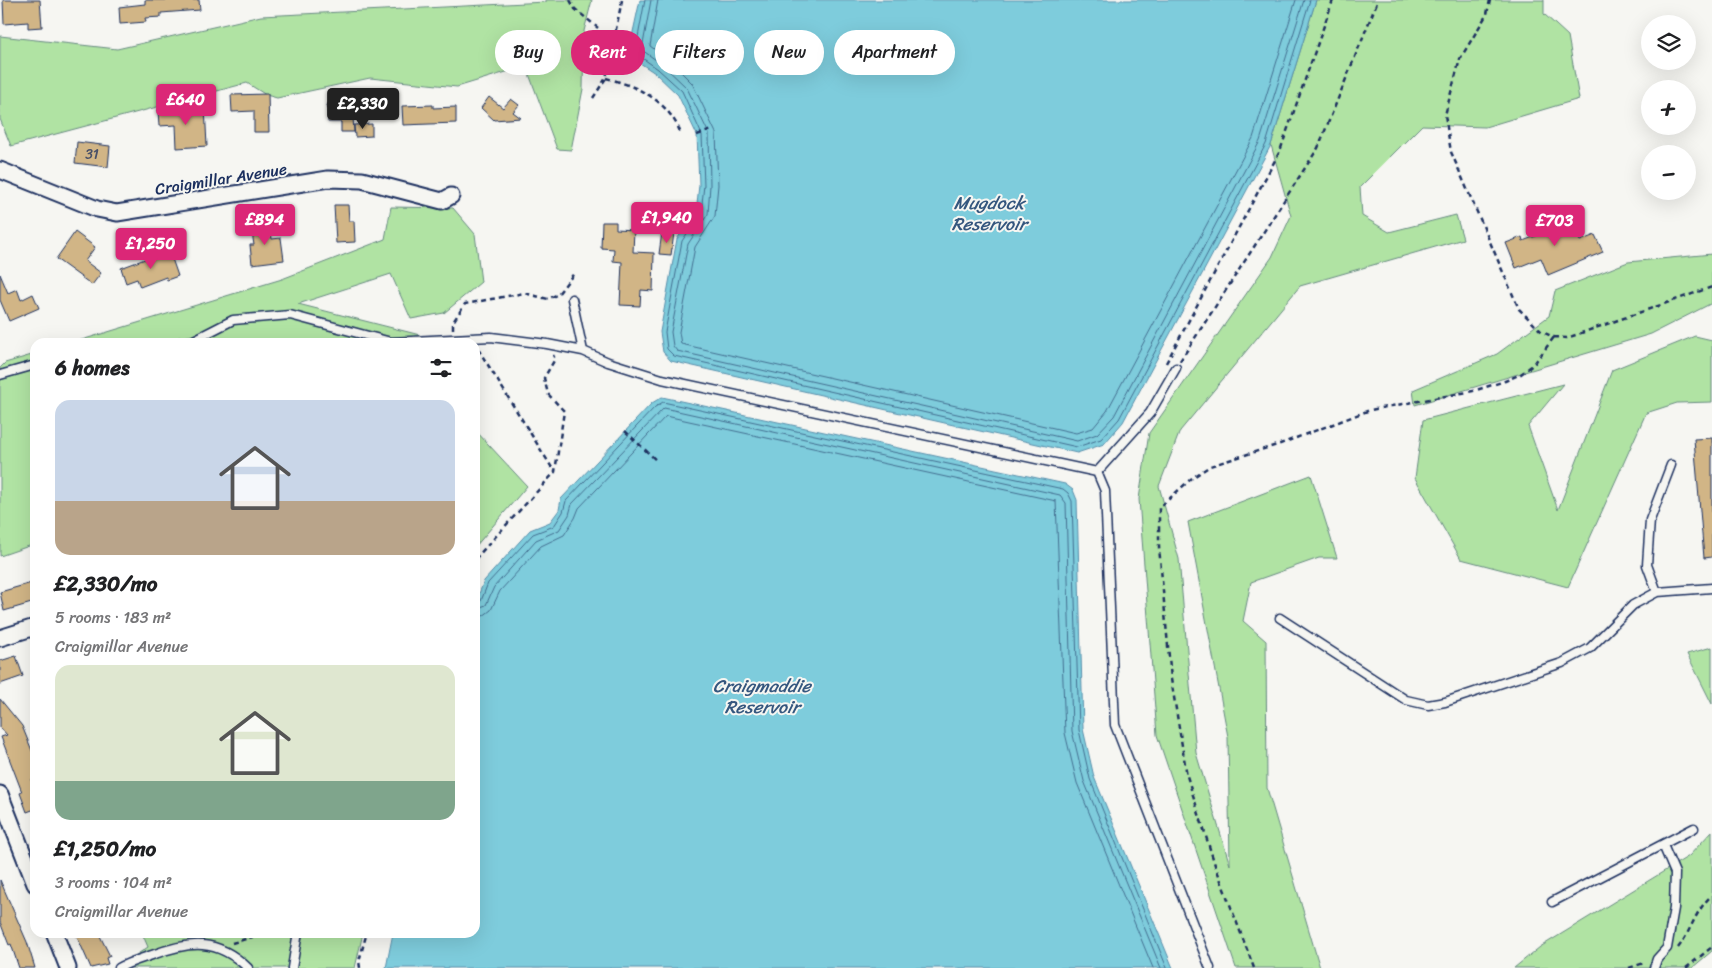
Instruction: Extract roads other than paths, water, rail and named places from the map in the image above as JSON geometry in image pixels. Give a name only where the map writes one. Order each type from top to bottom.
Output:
[{"type":"street","name":"Craigmillar Avenue","points":[[0,170],[97,209],[117,212],[328,179],[362,180],[442,201],[451,196]]},
{"type":"street","points":[[0,638],[30,629]]},
{"type":"street","points":[[0,794],[30,871]]},
{"type":"street","points":[[56,938],[68,968]]},
{"type":"lane","points":[[572,299],[583,351]]},
{"type":"lane","points":[[198,338],[233,320],[290,315],[376,338]]},
{"type":"lane","points":[[480,338],[491,337],[547,344],[583,351],[608,362],[662,379],[1097,472]]},
{"type":"lane","points":[[0,376],[30,367]]},
{"type":"lane","points":[[1097,472],[1150,413],[1176,368]]},
{"type":"lane","points":[[1657,592],[1647,565],[1650,520],[1671,465]]},
{"type":"lane","points":[[1097,472],[1105,491],[1115,725],[1210,968]]},
{"type":"lane","points":[[1280,618],[1406,700],[1428,705],[1445,702],[1562,663],[1590,648],[1633,605],[1657,592],[1712,588]]},
{"type":"lane","points":[[1552,902],[1694,828]]},
{"type":"lane","points":[[1654,968],[1657,959],[1667,948],[1674,908],[1674,873],[1663,845]]},
{"type":"lane","points":[[292,968],[297,938]]},
{"type":"lane","points":[[120,968],[180,944],[213,946],[236,956],[248,968]]},
{"type":"water","name":"Mugdock Reservoir","points":[[640,0],[1316,0],[1271,145],[1123,422],[1104,444],[1077,453],[671,361],[663,352],[660,332],[677,239],[696,213],[699,185],[697,135],[678,95],[657,75],[744,75],[744,30],[655,30],[655,73],[645,66],[645,30],[633,30]]},
{"type":"water","name":"Craigmaddie Reservoir","points":[[662,397],[1065,484],[1073,490],[1077,500],[1083,729],[1094,777],[1173,968],[386,968],[392,938],[480,938],[480,591],[484,581],[530,530],[550,522],[559,510],[561,499],[652,403]]}]
